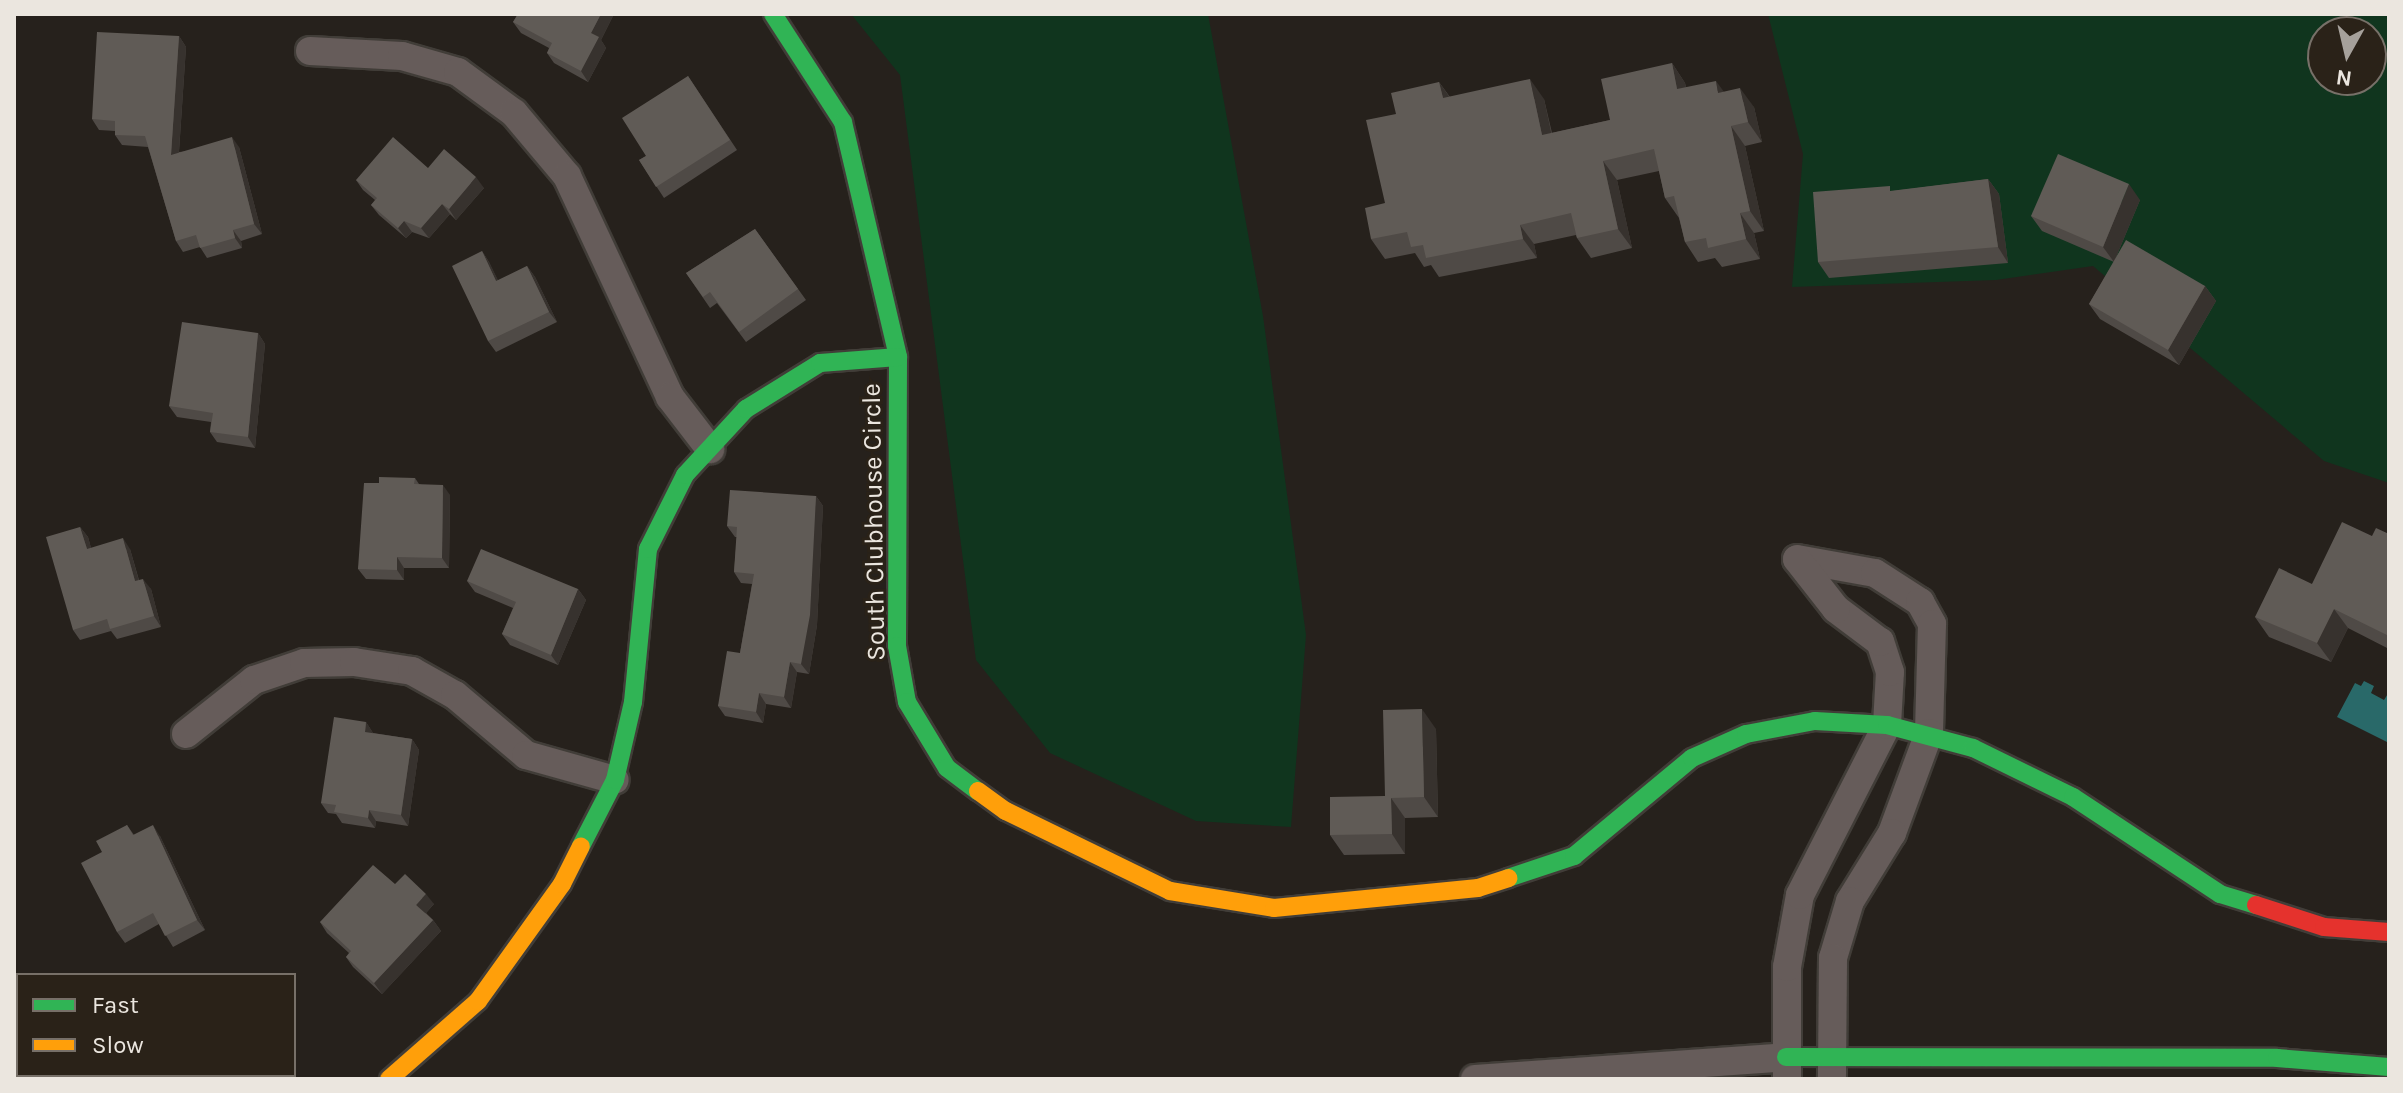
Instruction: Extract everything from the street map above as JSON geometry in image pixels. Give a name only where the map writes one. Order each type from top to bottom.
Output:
[{"type":"street","name":"South Clubhouse Circle","points":[[773,14],[843,122],[898,357],[897,646],[907,702],[947,768],[1006,811],[1086,855],[1170,891],[1274,908],[1478,888],[1574,856],[1692,758],[1746,734],[1815,721],[1887,725],[1929,733],[2073,797],[2220,894],[2324,927],[2389,932]]},
{"type":"street","points":[[310,51],[402,56],[458,72],[514,113],[567,176],[670,397],[710,449]]},
{"type":"street","points":[[389,1079],[478,1001],[562,884],[615,780],[633,702],[648,549],[685,475],[746,409],[820,363],[898,357]]},
{"type":"street","points":[[1787,1068],[1787,967],[1800,895],[1887,725],[1890,672],[1880,642],[1836,609],[1797,559],[1875,573],[1920,602],[1932,624],[1929,733],[1892,833],[1850,901],[1833,958],[1832,1067]]},
{"type":"street","points":[[186,734],[254,680],[304,663],[354,662],[412,671],[455,695],[526,755],[615,780]]},
{"type":"street","points":[[1475,1079],[1787,1068],[2277,1058],[2389,1067]]},
{"type":"green space","points":[[851,14],[1208,14],[1263,316],[1306,635],[1291,827],[1196,821],[1050,753],[976,660],[900,75]]},
{"type":"green space","points":[[1768,14],[2389,14],[2389,483],[2324,461],[2093,266],[1996,280],[1792,287],[1803,154]]},
{"type":"water","points":[[2364,681],[2374,686],[2371,693],[2384,700],[2389,692],[2389,743],[2337,717],[2355,683],[2361,686]]},
{"type":"building","points":[[518,14],[601,14],[591,33],[599,37],[581,71],[547,53],[552,43],[513,22]]},
{"type":"building","points":[[97,32],[179,36],[171,155],[232,137],[254,224],[233,230],[235,238],[200,248],[196,235],[176,241],[145,136],[115,135],[115,121],[92,119]]},
{"type":"building","points":[[1672,63],[1677,89],[1716,81],[1718,93],[1740,88],[1748,122],[1731,126],[1750,211],[1740,213],[1746,239],[1708,248],[1706,238],[1685,242],[1674,196],[1665,198],[1654,149],[1603,161],[1618,229],[1577,238],[1571,213],[1520,225],[1523,239],[1426,258],[1423,245],[1411,247],[1407,232],[1371,239],[1365,208],[1385,203],[1366,120],[1396,114],[1391,93],[1439,82],[1443,98],[1530,79],[1542,135],[1610,120],[1601,79]]},
{"type":"building","points":[[688,76],[730,140],[656,187],[639,160],[646,156],[622,118]]},
{"type":"building","points":[[393,137],[428,168],[444,149],[476,177],[449,209],[442,204],[421,228],[404,221],[398,228],[371,205],[377,198],[356,180]]},
{"type":"building","points":[[2058,154],[2129,184],[2103,247],[2031,216]]},
{"type":"building","points":[[1988,179],[1998,247],[1818,262],[1813,192],[1890,186],[1890,191]]},
{"type":"building","points":[[755,229],[798,289],[739,332],[710,292],[703,297],[686,273]]},
{"type":"building","points":[[2126,240],[2205,286],[2168,350],[2089,304]]},
{"type":"building","points":[[482,251],[496,281],[527,266],[549,312],[488,341],[452,266]]},
{"type":"building","points":[[182,322],[258,333],[248,437],[210,432],[213,413],[169,406]]},
{"type":"building","points":[[379,477],[415,478],[414,484],[443,485],[442,558],[397,557],[397,570],[358,569],[364,483],[379,483]]},
{"type":"building","points":[[730,490],[816,496],[810,615],[801,664],[790,662],[784,697],[759,693],[756,712],[718,706],[727,651],[740,653],[754,574],[734,572],[737,527],[727,526]]},
{"type":"building","points":[[2342,522],[2372,536],[2376,528],[2389,534],[2389,636],[2334,609],[2317,643],[2255,617],[2279,568],[2312,584]]},
{"type":"building","points":[[80,527],[87,549],[123,538],[135,581],[143,579],[154,616],[110,629],[107,619],[73,630],[46,537]]},
{"type":"building","points":[[481,549],[578,589],[551,655],[502,634],[516,602],[467,581]]},
{"type":"building","points":[[1422,709],[1424,797],[1391,798],[1392,834],[1330,835],[1330,797],[1385,796],[1383,710]]},
{"type":"building","points":[[334,717],[366,722],[365,732],[412,739],[401,815],[369,810],[368,818],[334,812],[336,805],[321,803]]},
{"type":"building","points":[[127,825],[133,835],[153,825],[197,920],[165,936],[153,913],[117,932],[81,863],[102,852],[96,841]]},
{"type":"building","points":[[373,865],[395,884],[405,874],[426,894],[416,905],[433,920],[374,983],[346,957],[351,951],[320,922]]},
{"type":"building","points":[[21,1077],[116,1077],[114,1079],[19,1079]]},
{"type":"building","points":[[182,1077],[236,1077],[234,1079]]},
{"type":"traffic: fast","points":[[773,14],[843,122],[898,357],[897,646],[907,702],[947,768],[978,791]]},
{"type":"traffic: fast","points":[[581,846],[615,780],[633,702],[648,549],[685,475],[746,409],[820,363],[898,357]]},
{"type":"traffic: fast","points":[[1508,878],[1574,856],[1692,758],[1746,734],[1815,721],[1887,725],[1973,748],[2073,797],[2220,894],[2256,905]]},
{"type":"traffic: fast","points":[[1786,1057],[2277,1058],[2389,1067]]},
{"type":"traffic: slow","points":[[978,791],[1006,811],[1170,891],[1274,908],[1478,888],[1508,878]]},
{"type":"traffic: slow","points":[[389,1079],[478,1001],[562,884],[581,846]]},
{"type":"traffic: jam","points":[[2256,905],[2324,927],[2389,932]]}]
